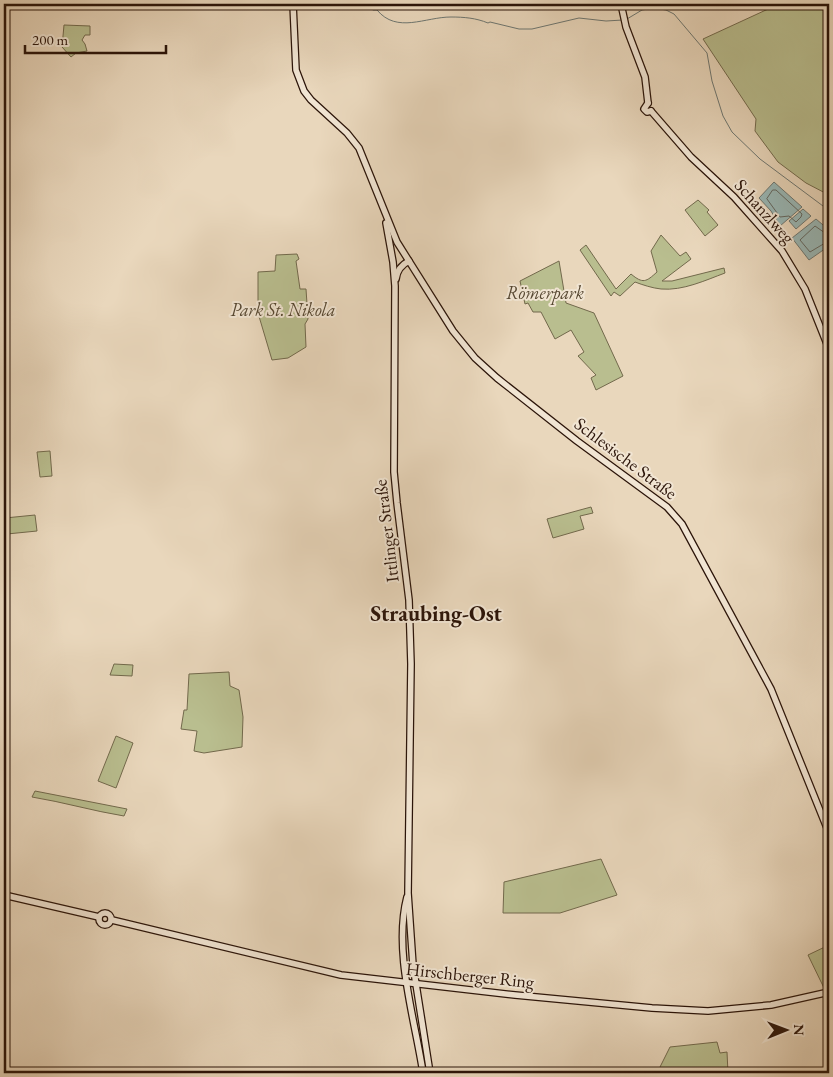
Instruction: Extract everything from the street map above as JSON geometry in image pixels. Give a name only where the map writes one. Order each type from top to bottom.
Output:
[{"type":"street","name":"Ittlinger Straße","points":[[294,4],[296,70],[299,82],[311,100],[347,133],[359,148],[390,227]]},
{"type":"street","name":"Schanzlweg","points":[[621,4],[626,28],[645,77],[648,102],[644,108],[647,112],[651,112],[691,157],[734,197],[782,251],[805,289],[829,350]]},
{"type":"street","name":"Ittlinger Straße","points":[[385,214],[395,286],[394,472],[396,504],[409,600],[411,664],[408,893],[415,984],[430,1073]]},
{"type":"street","name":"Schlesische Straße","points":[[390,227],[453,331],[483,365],[563,430],[667,507],[678,519],[771,689],[829,833]]},
{"type":"street","name":"Ittlinger Straße","points":[[395,286],[397,272],[401,266],[409,261]]},
{"type":"street","name":"Ittlinger Straße","points":[[408,893],[403,938],[407,983],[423,1073]]},
{"type":"street","name":"Hirschberger Ring","points":[[4,895],[100,917],[101,923],[104,925],[109,924],[112,920],[344,976],[635,1006],[708,1011],[770,1005],[829,992]]},
{"type":"green space","points":[[779,4],[829,4],[829,195],[806,183],[778,162],[755,131],[756,119],[703,39]]},
{"type":"green space","points":[[64,25],[90,26],[90,35],[85,35],[82,40],[87,51],[76,53],[71,57],[62,47]]},
{"type":"green space","points":[[698,200],[709,210],[707,212],[718,225],[705,236],[685,210]]},
{"type":"green space","points":[[661,235],[680,256],[686,252],[691,259],[662,281],[672,281],[724,268],[725,273],[694,284],[669,289],[654,288],[635,282],[620,296],[614,292],[611,296],[580,250],[586,245],[616,289],[631,274],[644,280],[657,272],[651,251]]},
{"type":"green space","name":"Park St. Nikola","points":[[297,254],[299,259],[296,261],[300,289],[306,289],[308,319],[305,324],[306,347],[288,358],[272,360],[258,313],[258,272],[275,271],[276,255]]},
{"type":"green space","name":"Römerpark","points":[[559,261],[566,303],[594,313],[623,376],[596,390],[591,378],[596,375],[578,356],[584,352],[571,330],[555,339],[541,312],[533,312],[528,303],[525,304],[520,281]]},
{"type":"green space","points":[[50,451],[52,476],[40,477],[37,452]]},
{"type":"green space","points":[[591,507],[593,513],[580,516],[584,529],[553,538],[547,519]]},
{"type":"green space","points":[[35,515],[37,531],[7,534],[5,518]]},
{"type":"green space","points":[[114,664],[133,665],[132,676],[110,675]]},
{"type":"green space","points":[[229,672],[230,686],[239,690],[243,717],[242,747],[204,753],[194,751],[197,731],[181,729],[184,710],[187,710],[189,674]]},
{"type":"green space","points":[[116,736],[133,743],[116,788],[98,781]]},
{"type":"green space","points":[[35,791],[127,809],[124,816],[112,814],[32,797]]},
{"type":"green space","points":[[601,859],[617,895],[560,913],[503,913],[504,882]]},
{"type":"green space","points":[[829,945],[829,986],[824,988],[808,955]]},
{"type":"green space","points":[[717,1042],[720,1053],[727,1052],[728,1073],[657,1073],[670,1047]]},
{"type":"water","points":[[774,182],[802,207],[780,226],[771,211],[759,198]]},
{"type":"water","points":[[803,209],[811,216],[796,229],[789,221]]},
{"type":"water","points":[[816,219],[829,230],[829,246],[809,260],[792,238]]},
{"type":"waterway","points":[[365,4],[373,10],[377,10],[385,17],[402,23],[461,17],[519,29],[532,29],[579,18],[606,21],[623,20]]},
{"type":"waterway","points":[[627,19],[642,10],[654,8],[666,10],[674,14],[707,53],[712,81],[723,116],[732,132],[760,159],[823,206],[829,208]]},
{"type":"district","name":"Straubing-Ost","points":[[436,613]]}]
